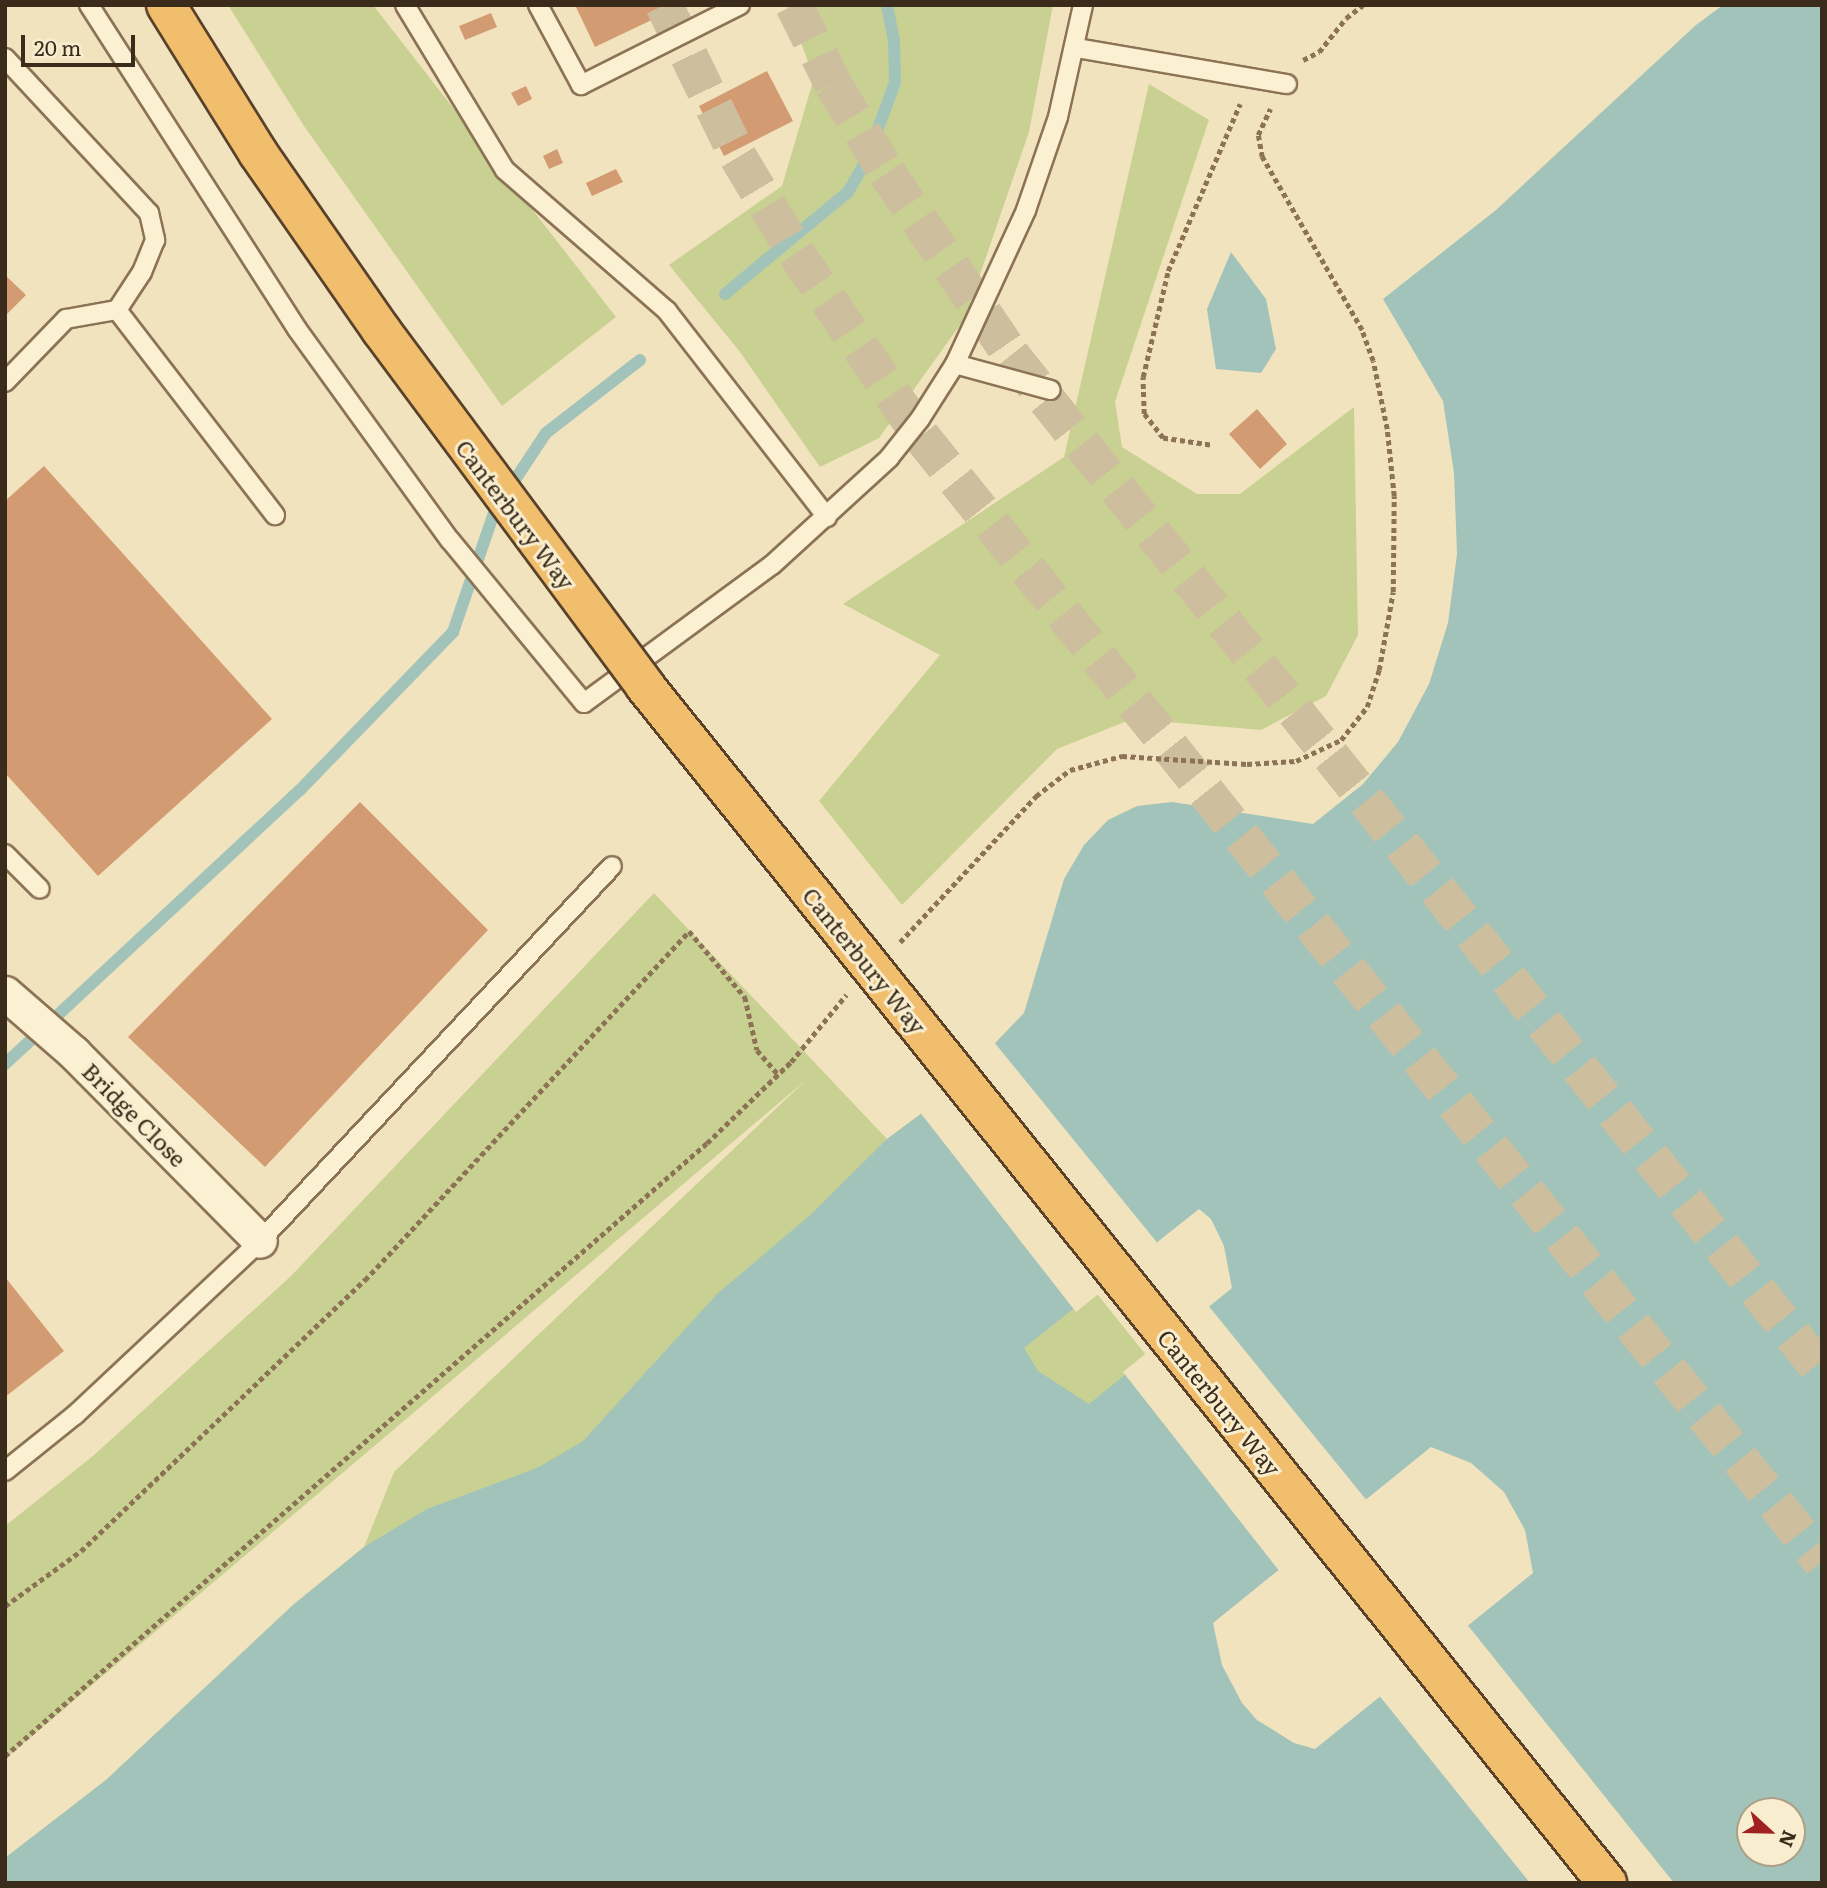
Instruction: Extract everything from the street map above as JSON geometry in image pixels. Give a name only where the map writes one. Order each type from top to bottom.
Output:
[{"type":"highway","name":"Canterbury Way","points":[[166,5],[258,153],[381,330],[645,686],[1607,1883]]},
{"type":"street","name":"Bridge Close","points":[[5,993],[65,1045],[260,1241]]},
{"type":"lane","points":[[89,5],[297,329],[450,540],[584,703],[772,565],[889,458],[955,364],[1026,210],[1076,48],[1083,5]]},
{"type":"lane","points":[[405,5],[505,170],[667,311],[827,517]]},
{"type":"lane","points":[[538,5],[581,85],[740,5]]},
{"type":"lane","points":[[1076,48],[1287,84]]},
{"type":"lane","points":[[5,58],[149,213],[155,240],[142,272],[117,310],[66,319],[5,382]]},
{"type":"lane","points":[[117,310],[275,515]]},
{"type":"lane","points":[[955,364],[1051,390]]},
{"type":"lane","points":[[5,854],[40,889]]},
{"type":"lane","points":[[5,1471],[75,1415],[260,1241],[612,866]]},
{"type":"path","points":[[1210,445],[1163,438],[1144,414],[1143,377],[1168,271],[1241,103],[1237,74]]},
{"type":"path","points":[[5,1605],[81,1551],[365,1280],[689,931],[746,998],[757,1050],[778,1074]]},
{"type":"green space","points":[[228,5],[373,5],[616,317],[502,406],[304,126]]},
{"type":"green space","points":[[787,5],[1053,5],[1029,132],[965,318],[879,438],[820,467],[740,352],[669,265],[782,186],[814,78]]},
{"type":"green space","points":[[1149,84],[1209,120],[1115,402],[1122,447],[1197,494],[1240,494],[1354,407],[1358,635],[1326,696],[1261,730],[1132,719],[1057,749],[902,905],[819,801],[940,655],[843,604],[1064,457]]},
{"type":"green space","points":[[654,893],[887,1139],[941,1099],[1150,1360],[1114,1391],[1067,1418],[5,1883],[5,1858],[106,1780],[293,1605],[364,1547],[394,1472],[806,1080],[5,1759],[5,1526],[93,1456],[291,1276]]},
{"type":"water","points":[[1723,5],[1822,5],[1822,1883],[5,1883],[5,1858],[106,1780],[293,1605],[364,1547],[427,1509],[539,1467],[583,1441],[717,1294],[809,1216],[887,1139],[941,1099],[1024,1013],[1064,879],[1084,845],[1108,820],[1137,806],[1172,802],[1313,824],[1363,784],[1398,742],[1429,684],[1448,623],[1457,554],[1454,473],[1443,401],[1383,299],[1496,210],[1696,25]],"holes":[[[1199,1209],[1211,1219],[1224,1246],[1232,1288],[1089,1404],[1038,1371],[1024,1348]],[[1431,1447],[1471,1463],[1504,1492],[1525,1530],[1533,1573],[1315,1749],[1294,1743],[1257,1720],[1242,1703],[1222,1665],[1213,1623]]]},
{"type":"water","points":[[1231,252],[1266,299],[1276,349],[1261,373],[1216,369],[1207,309]]},
{"type":"pier","points":[[994,1042],[1159,1245],[1076,1312],[919,1111]]},
{"type":"pier","points":[[1207,1304],[1368,1502],[1280,1572],[1123,1372]]},
{"type":"pier","points":[[1466,1623],[1674,1883],[1530,1883],[1378,1694]]},
{"type":"building","points":[[575,5],[683,5],[595,47]]},
{"type":"building","points":[[491,13],[497,27],[465,40],[459,26]]},
{"type":"building","points":[[767,71],[793,121],[724,156],[699,106]]},
{"type":"building","points":[[526,86],[532,99],[518,106],[511,93]]},
{"type":"building","points":[[557,149],[563,163],[549,169],[543,156]]},
{"type":"building","points":[[616,169],[623,182],[592,196],[586,183]]},
{"type":"building","points":[[5,275],[26,295],[5,316]]},
{"type":"building","points":[[1257,409],[1287,444],[1260,469],[1229,434]]},
{"type":"building","points":[[44,466],[272,719],[98,876],[5,773],[5,501]]},
{"type":"building","points":[[360,802],[488,930],[265,1167],[128,1037]]},
{"type":"building","points":[[5,1277],[64,1351],[5,1397]]},
{"type":"waterway","points":[[725,294],[848,192],[867,159],[895,82],[894,41],[887,5]]},
{"type":"waterway","points":[[5,1064],[300,790],[453,632],[495,510],[546,433],[640,360]]},
{"type":"tunnel","points":[[664,5],[738,157],[796,253],[921,436],[1822,1562]]},
{"type":"tunnel","points":[[794,5],[833,84],[887,173],[1011,355],[1822,1372]]}]
